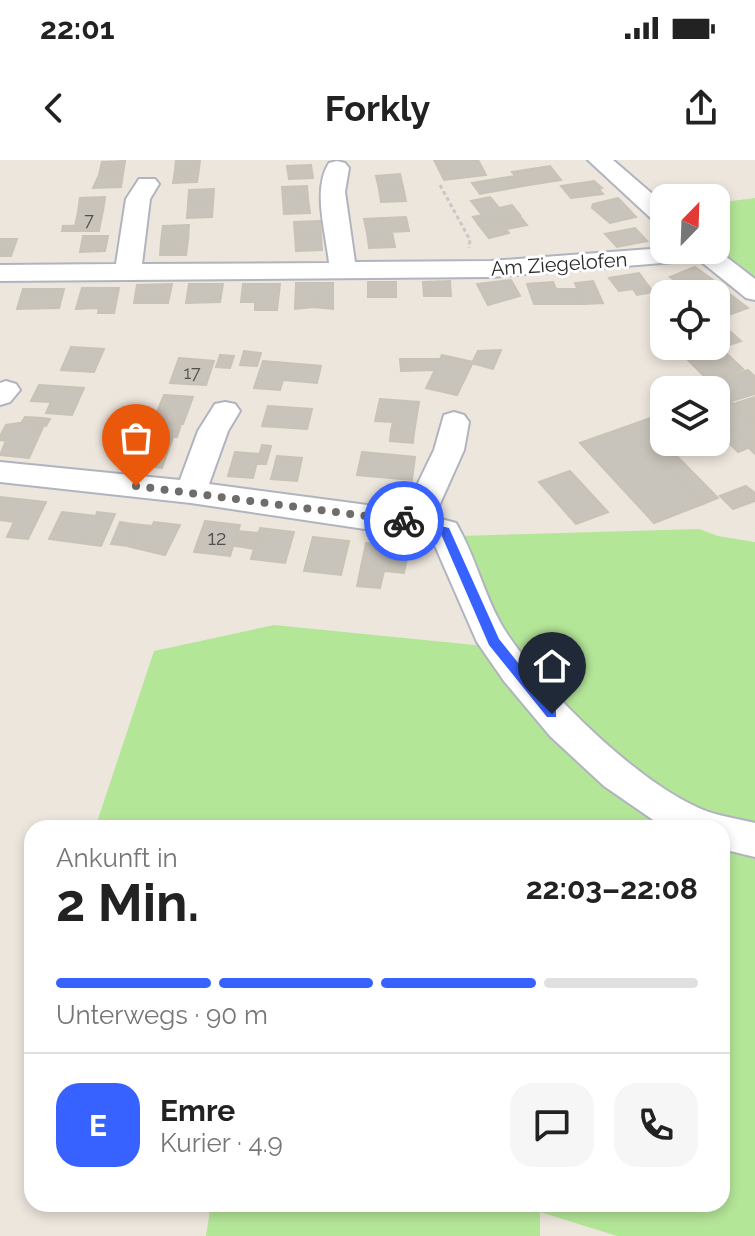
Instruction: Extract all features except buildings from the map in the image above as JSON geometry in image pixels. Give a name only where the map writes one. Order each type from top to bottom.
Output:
[{"type":"street","points":[[599,160],[650,205]]},
{"type":"street","points":[[337,168],[333,192],[343,269]]},
{"type":"street","points":[[128,271],[138,199],[147,184]]},
{"type":"street","points":[[235,270],[239,239]]},
{"type":"street","name":"Am Ziegelofen","points":[[0,273],[462,269],[593,263],[650,257]]},
{"type":"street","points":[[719,264],[755,292]]},
{"type":"street","points":[[191,492],[213,431],[225,411]]},
{"type":"street","points":[[415,523],[449,450],[454,422]]},
{"type":"street","points":[[0,472],[191,492],[415,523],[445,531],[494,642],[552,714],[631,788],[692,820]]},
{"type":"street","points":[[730,834],[755,840]]},
{"type":"path","name":"Am Ziegelofen","points":[[440,185],[470,240],[462,269]]},
{"type":"green space","points":[[755,198],[755,285],[730,263],[730,201]]},
{"type":"green space","points":[[699,529],[718,536],[755,542],[755,829],[730,823],[730,820],[706,818],[637,782],[500,639],[460,536]]},
{"type":"green space","points":[[274,625],[485,646],[624,793],[670,820],[98,820],[154,651]]},
{"type":"green space","points":[[730,847],[755,852],[755,1236],[617,1236],[540,1212],[730,1212]]},
{"type":"green space","points":[[210,1212],[540,1212],[540,1236],[206,1236]]},
{"type":"way so far","points":[[136,486],[404,521]]},
{"type":"route","points":[[404,521],[445,531],[494,642],[552,714]]}]
